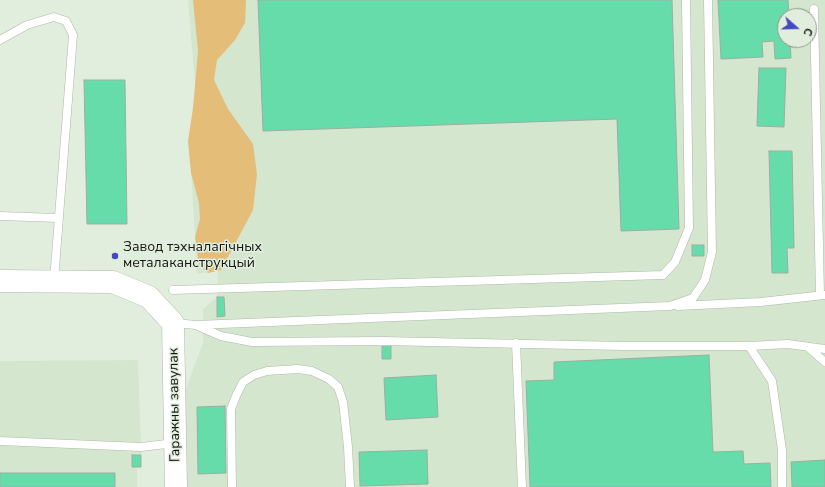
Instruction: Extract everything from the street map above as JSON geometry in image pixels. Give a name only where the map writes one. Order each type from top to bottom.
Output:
[{"type":"street","points":[[0,281],[113,282],[149,297],[173,323]]},
{"type":"street","name":"Гаражны завулак","points":[[173,323],[176,487]]},
{"type":"lane","points":[[173,290],[663,275],[674,262],[689,228],[686,0]]},
{"type":"lane","points":[[670,306],[692,298],[705,280],[712,252],[708,0]]},
{"type":"lane","points":[[0,40],[27,24],[54,17],[66,21],[73,35],[54,281]]},
{"type":"lane","points":[[173,323],[196,325],[670,306],[761,302],[822,295],[822,206],[816,48]]},
{"type":"lane","points":[[0,216],[58,218]]},
{"type":"lane","points":[[196,325],[221,336],[252,342],[382,341],[624,346],[749,346],[788,344],[825,349]]},
{"type":"lane","points":[[516,343],[522,487]]},
{"type":"lane","points":[[749,346],[772,381],[782,450],[782,487]]},
{"type":"lane","points":[[807,347],[825,362]]},
{"type":"lane","points":[[232,487],[231,409],[243,382],[254,375],[267,371],[298,369],[312,371],[329,379],[338,387],[343,402],[348,447],[350,487]]},
{"type":"lane","points":[[0,441],[141,446],[176,443]]},
{"type":"shaded area","points":[[188,0],[825,0],[825,487],[187,487],[182,399],[203,343],[203,309],[217,297],[218,271],[197,274],[189,134],[199,132]]},
{"type":"shaded area","points":[[193,0],[246,0],[245,23],[235,40],[217,60],[214,80],[228,109],[253,144],[257,174],[253,210],[221,270],[208,273],[199,265],[195,237],[200,219],[199,203],[191,173],[188,141],[193,108],[198,51]]},
{"type":"shaded area","points":[[138,360],[141,467],[137,468],[137,487],[0,487],[0,361]]},
{"type":"building","points":[[258,0],[672,0],[679,229],[621,231],[617,119],[263,131]]},
{"type":"building","points":[[718,0],[788,0],[788,8],[777,8],[777,48],[790,48],[791,58],[775,59],[774,41],[762,42],[763,57],[721,59]]},
{"type":"building","points":[[759,68],[786,68],[784,127],[757,126]]},
{"type":"building","points":[[84,80],[125,80],[127,224],[87,224]]},
{"type":"building","points":[[769,151],[792,151],[794,248],[787,248],[788,273],[772,273]]},
{"type":"building","points":[[692,245],[704,245],[704,256],[692,256]]},
{"type":"building","points":[[217,297],[224,297],[225,316],[217,317]]},
{"type":"building","points":[[391,345],[391,359],[382,359],[382,346]]},
{"type":"building","points":[[709,355],[713,452],[743,451],[744,464],[770,463],[771,487],[530,487],[526,381],[554,380],[554,362]]},
{"type":"building","points":[[436,375],[438,417],[386,420],[384,378]]},
{"type":"building","points":[[225,406],[226,473],[198,474],[197,407]]},
{"type":"building","points":[[427,450],[428,484],[360,486],[359,452]]},
{"type":"building","points":[[132,455],[141,455],[141,467],[132,467]]},
{"type":"building","points":[[825,460],[825,487],[792,487],[791,462]]},
{"type":"building","points":[[0,473],[115,473],[115,487],[0,487]]},
{"type":"place","name":"Завод тэхналагічных металаканструкцый","points":[[115,256]]}]
